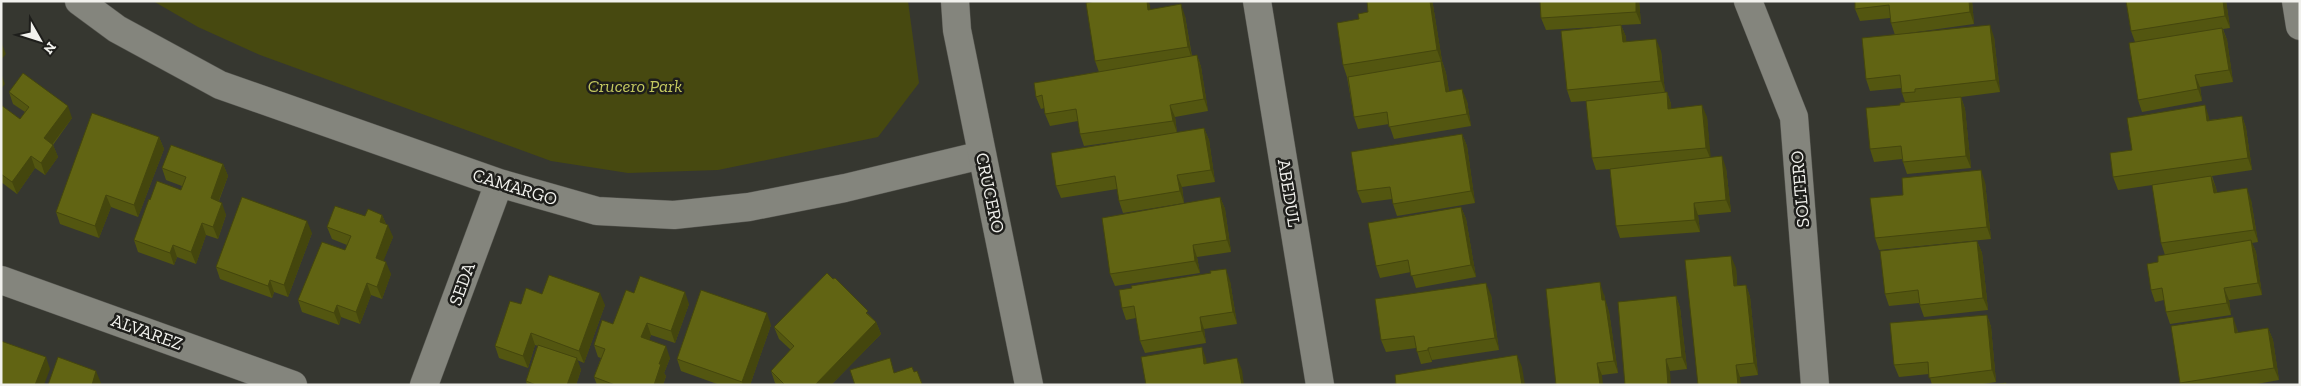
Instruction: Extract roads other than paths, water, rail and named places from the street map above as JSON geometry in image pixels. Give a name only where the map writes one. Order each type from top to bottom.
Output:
[{"type":"street","name":"CAMARGO","points":[[79,1],[117,29],[220,85],[499,183],[597,211],[674,215],[750,206],[846,188],[982,155]]},
{"type":"street","name":"CRUCERO","points":[[955,1],[957,30],[1029,385]]},
{"type":"street","name":"ABEDUL","points":[[1257,1],[1320,385]]},
{"type":"street","name":"SOLTERO","points":[[1748,1],[1794,117],[1815,385]]},
{"type":"street","points":[[2296,1],[2300,26]]},
{"type":"street","name":"SEDA","points":[[424,385],[499,183]]},
{"type":"street","name":"ALVAREZ","points":[[1,280],[293,385]]},
{"type":"park label","name":"Crucero Park","points":[[635,86]]}]
